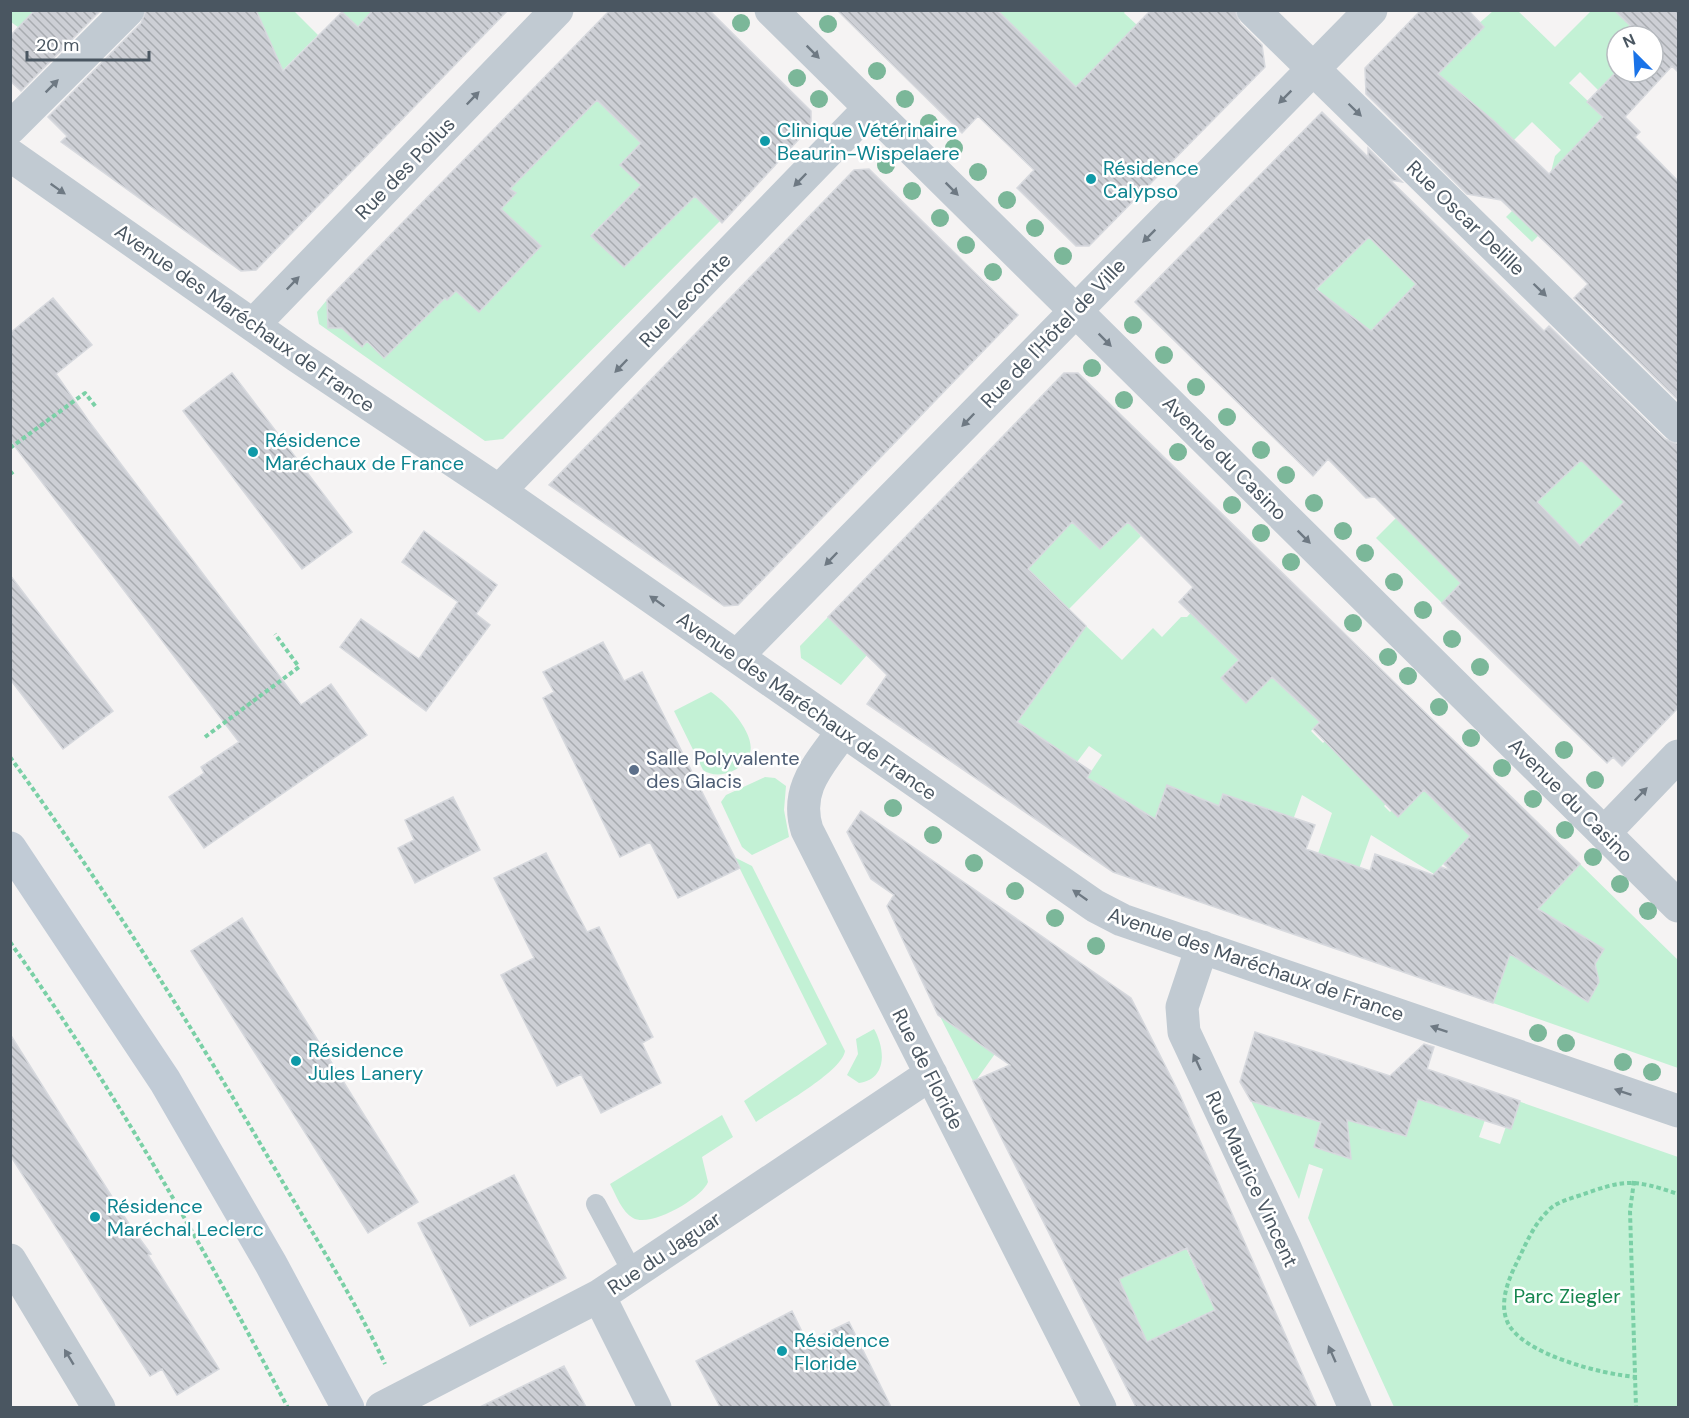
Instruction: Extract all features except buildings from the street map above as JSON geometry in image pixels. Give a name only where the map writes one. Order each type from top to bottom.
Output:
[{"type":"street","points":[[10,128],[128,10]]},
{"type":"street","name":"Rue des Poilus","points":[[253,326],[557,10]]},
{"type":"street","name":"Avenue du Casino","points":[[771,10],[1678,906]]},
{"type":"street","name":"Rue Oscar Delille","points":[[1253,10],[1678,426]]},
{"type":"street","name":"Rue de l'Hôtel de Ville","points":[[737,656],[1371,10]]},
{"type":"street","name":"Rue Lecomte","points":[[500,491],[870,108]]},
{"type":"street","name":"Avenue des Maréchaux de France","points":[[10,155],[253,326],[500,491],[1095,906],[1122,920],[1678,1111]]},
{"type":"street","name":"Rue de Floride","points":[[843,731],[805,791],[802,812],[810,838],[931,1074],[994,1203],[1100,1407]]},
{"type":"street","points":[[1604,833],[1678,756]]},
{"type":"street","points":[[10,848],[165,1081],[297,1309],[348,1407]]},
{"type":"street","name":"Rue Maurice Vincent","points":[[1202,947],[1182,1007],[1184,1032],[1286,1250],[1355,1407]]},
{"type":"street","name":"Rue du Jaguar","points":[[392,1402],[599,1296],[931,1074]]},
{"type":"street","points":[[10,1260],[99,1407]]},
{"type":"street","points":[[599,1296],[655,1407]]},
{"type":"lane","points":[[596,1204],[633,1273]]},
{"type":"path","points":[[10,448],[84,393],[96,407]]},
{"type":"path","points":[[10,471],[14,476]]},
{"type":"path","points":[[205,737],[299,667],[275,634]]},
{"type":"path","points":[[10,757],[90,867],[179,1006],[342,1284],[392,1402]]},
{"type":"path","points":[[10,942],[117,1104],[288,1407]]},
{"type":"path","points":[[1634,1181],[1630,1211],[1636,1407]]},
{"type":"path","points":[[1636,1377],[1614,1376],[1562,1361],[1519,1338],[1507,1322],[1503,1304],[1514,1267],[1530,1236],[1546,1212],[1558,1203],[1605,1185],[1634,1181],[1678,1194]]},
{"type":"green space","points":[[343,10],[373,11],[358,27],[342,12]]},
{"type":"green space","points":[[1126,10],[1124,13],[1137,25],[1076,87],[1019,32],[999,52],[957,11]]},
{"type":"green space","points":[[11,11],[35,11],[33,38],[11,22]]},
{"type":"green space","points":[[256,11],[294,11],[318,35],[273,80]]},
{"type":"green space","points":[[1493,11],[1518,11],[1555,47],[1591,11],[1617,11],[1631,24],[1605,24],[1605,84],[1655,84],[1624,116],[1580,72],[1569,83],[1631,142],[1532,242],[1506,217],[1551,172],[1555,156],[1561,150],[1532,122],[1504,150],[1469,100],[1459,92],[1422,73]]},
{"type":"green space","points":[[690,95],[620,165],[641,185],[591,235],[624,267],[677,213],[668,169],[720,221],[503,439],[485,441],[319,324],[317,312],[326,301],[331,306],[328,322],[335,328],[345,328],[362,347],[367,341],[384,358],[403,339],[395,331],[466,280],[516,272],[529,259],[487,217],[515,193],[510,189],[597,100]]},
{"type":"green space","points":[[1368,236],[1418,283],[1371,331],[1309,297]]},
{"type":"green space","points":[[1581,460],[1602,481],[1628,498],[1580,546],[1538,503],[1442,603],[1376,538],[1396,518],[1426,547]]},
{"type":"green space","points":[[1028,497],[1094,533],[1089,538],[1100,549],[1128,522],[1141,536],[1069,609],[1028,569],[1036,560]]},
{"type":"green space","points":[[1194,609],[1205,627],[1239,660],[1221,678],[1247,702],[1272,677],[1328,713],[1311,731],[1323,743],[1354,711],[1339,755],[1354,771],[1449,736],[1384,806],[1390,812],[1395,807],[1402,813],[1425,789],[1479,844],[1462,878],[1445,862],[1434,874],[1371,835],[1344,911],[1303,897],[1332,813],[1302,795],[1275,870],[1216,815],[1167,785],[1149,834],[1086,779],[1102,755],[1089,746],[1077,762],[1037,735],[1009,734],[1086,626],[1122,660],[1153,628],[1162,637],[1181,617],[1187,617]]},
{"type":"green space","points":[[828,617],[867,655],[841,685],[801,658],[800,646]]},
{"type":"green space","points":[[711,692],[738,718],[751,745],[750,753],[743,764],[723,774],[703,770],[674,711]]},
{"type":"green space","points":[[765,777],[775,778],[786,786],[784,810],[789,837],[752,855],[742,847],[721,802],[726,795]]},
{"type":"green space","points":[[734,857],[752,866],[845,1051],[841,1060],[821,1079],[756,1122],[744,1101],[827,1044]]},
{"type":"green space","points":[[1580,864],[1678,960],[1678,1068],[1493,1003],[1505,967],[1509,867]]},
{"type":"green space","points":[[926,989],[962,1031],[978,1043],[996,1019],[1012,1030],[977,1079],[973,1081]]},
{"type":"green space","points":[[874,1029],[882,1053],[882,1062],[875,1076],[859,1083],[847,1075],[858,1054],[856,1039]]},
{"type":"green space","name":"Parc Ziegler","points":[[1418,1099],[1485,1120],[1479,1137],[1500,1144],[1515,1100],[1678,1157],[1678,1407],[1394,1407],[1308,1218],[1323,1169],[1309,1164],[1299,1199],[1251,1101],[1289,1112],[1347,1120],[1406,1136]]},
{"type":"green space","points":[[722,1115],[733,1137],[702,1157],[708,1182],[704,1189],[675,1210],[663,1215],[641,1220],[629,1215],[610,1184]]},
{"type":"green space","points":[[1186,1248],[1215,1310],[1186,1323],[1243,1398],[1247,1407],[1171,1407],[1141,1344],[1118,1279]]},
{"type":"place","name":"Clinique Vétérinaire Beaurin-Wispelaere","points":[[765,141]]},
{"type":"place","name":"Résidence Calypso","points":[[1091,179]]},
{"type":"place","name":"Résidence Maréchaux de France","points":[[253,452]]},
{"type":"place","name":"Salle Polyvalente des Glacis","points":[[634,770]]},
{"type":"place","name":"Résidence Jules Lanery","points":[[296,1061]]},
{"type":"place","name":"Résidence Maréchal Leclerc","points":[[95,1217]]},
{"type":"place","name":"Résidence Floride","points":[[782,1351]]}]
